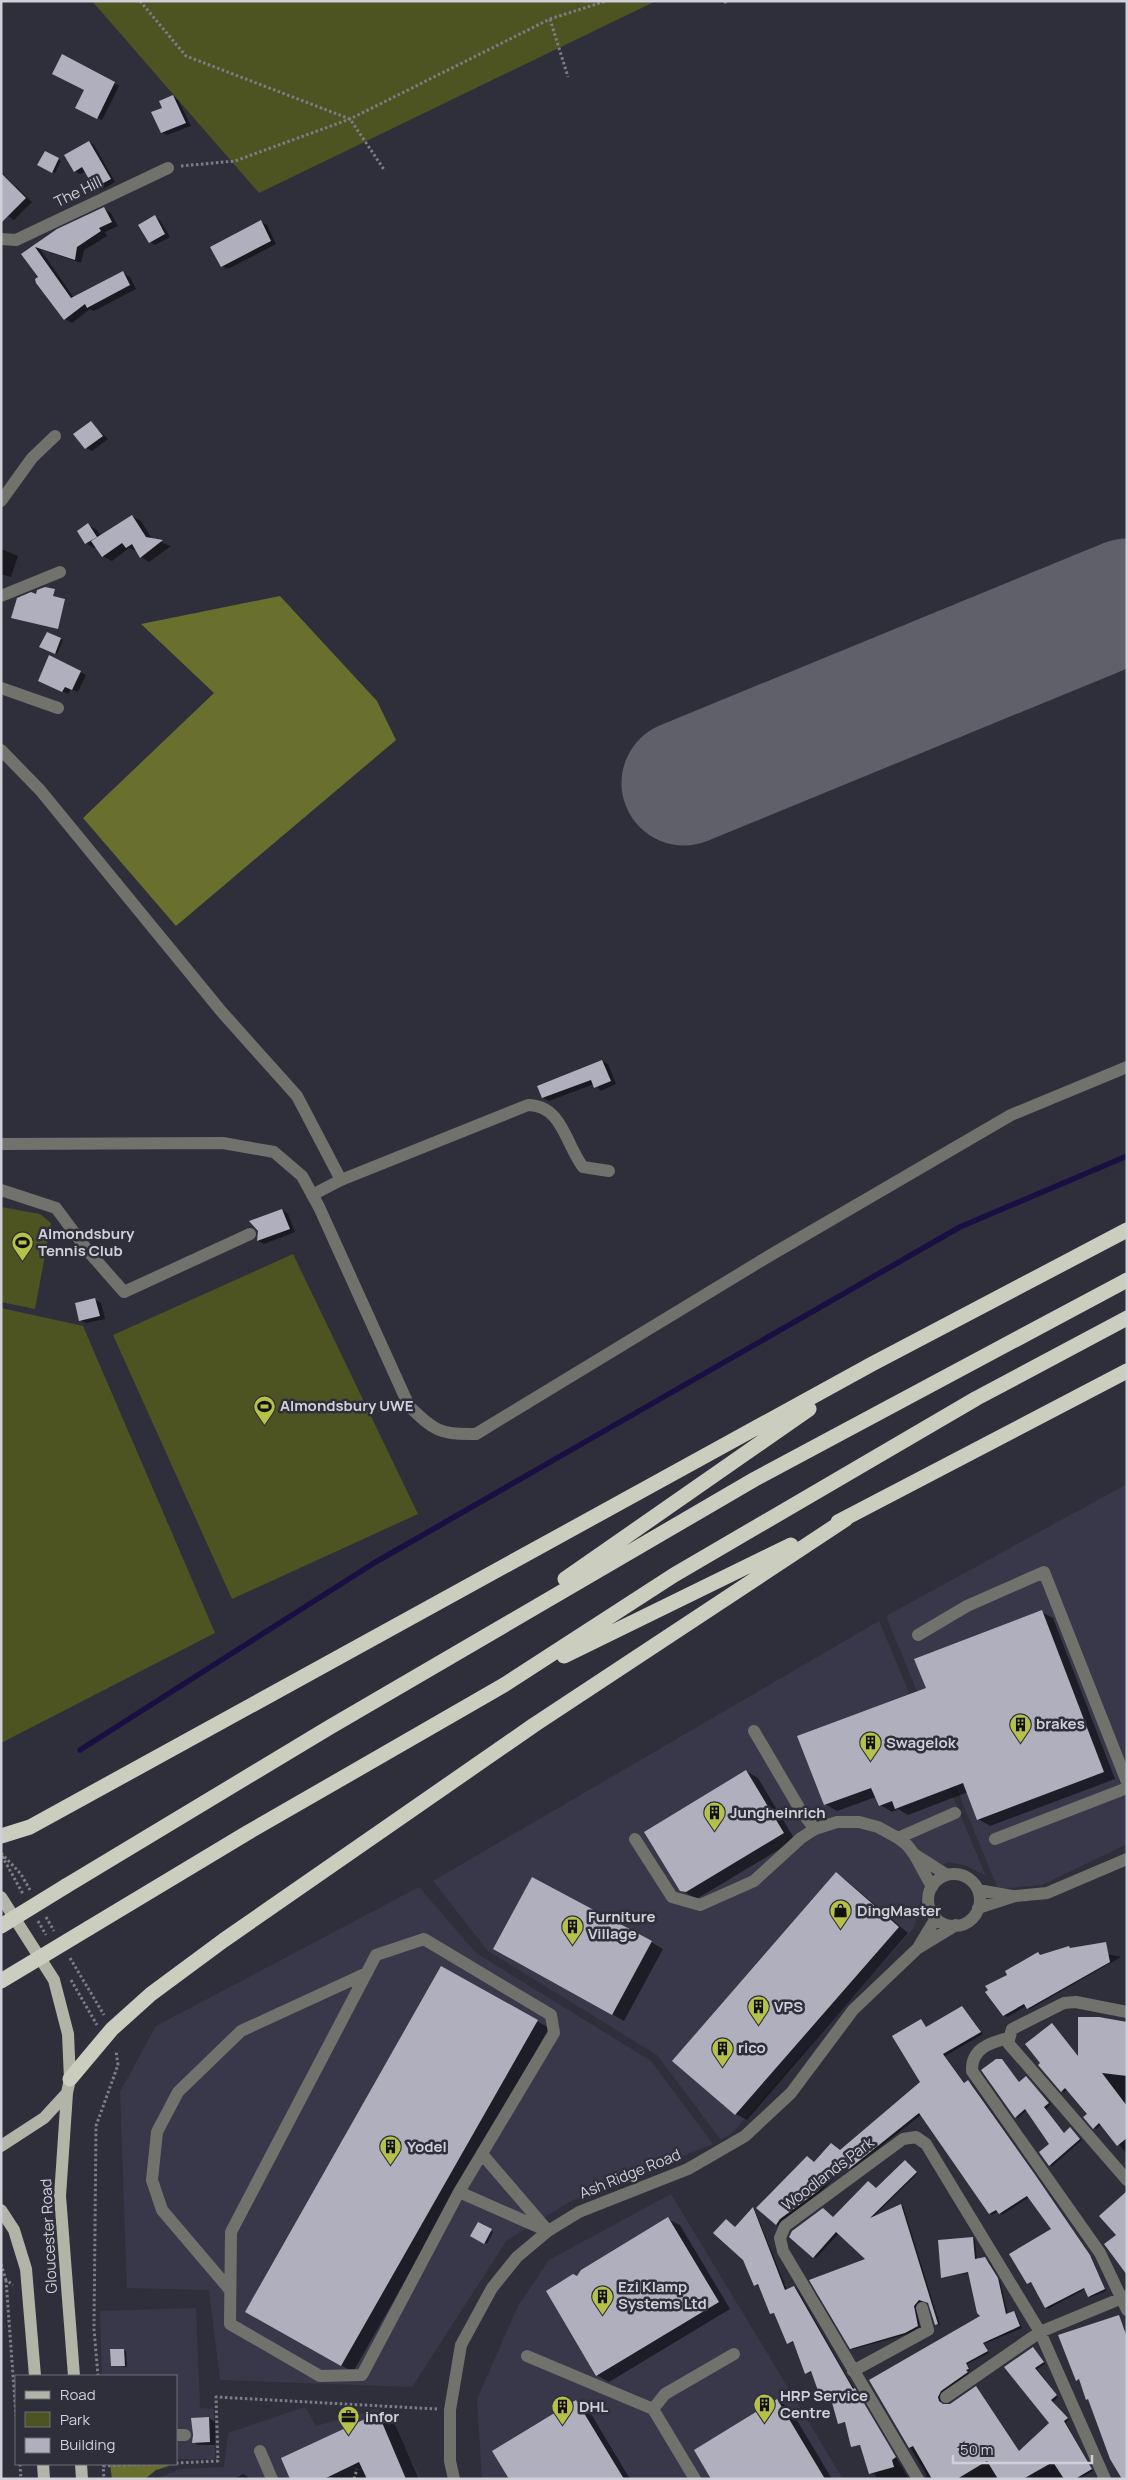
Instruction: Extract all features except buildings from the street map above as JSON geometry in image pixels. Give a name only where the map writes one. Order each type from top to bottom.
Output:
[{"type":"highway","points":[[1,1836],[30,1826],[872,1364],[1127,1230]]},
{"type":"highway","points":[[1,1926],[476,1641],[755,1478],[1127,1280]]},
{"type":"highway","points":[[1,1981],[247,1833],[504,1685],[674,1575],[977,1398],[1127,1318]]},
{"type":"highway","points":[[476,1641],[872,1364]]},
{"type":"highway","points":[[504,1685],[846,1519],[1127,1371]]},
{"type":"highway","points":[[70,2078],[112,2029],[151,1994],[224,1940],[534,1725],[846,1519]]},
{"type":"main road","name":"Gloucester Road","points":[[1,1897],[54,1980],[68,2034],[70,2078],[67,2094],[60,2196],[74,2375]]},
{"type":"main road","points":[[1,2146],[44,2118],[67,2094]]},
{"type":"main road","name":"Gloucester Road","points":[[1,2210],[14,2230],[26,2269],[35,2375]]},
{"type":"main road","points":[[42,2465],[44,2479]]},
{"type":"main road","points":[[81,2465],[82,2479]]},
{"type":"street","name":"The Hill","points":[[1,239],[16,240],[168,168]]},
{"type":"street","points":[[1,501],[32,458],[55,436]]},
{"type":"street","points":[[1,596],[60,572]]},
{"type":"street","points":[[1,688],[58,708]]},
{"type":"street","points":[[1,750],[40,790],[221,1011],[297,1096],[341,1180]]},
{"type":"street","points":[[1,1144],[223,1143],[274,1152],[302,1176],[312,1194],[366,1308],[409,1406],[428,1425],[450,1435],[476,1434],[761,1261],[1011,1115],[1127,1067]]},
{"type":"street","points":[[312,1194],[341,1180],[528,1105],[538,1105],[557,1119],[583,1167],[609,1171]]},
{"type":"street","points":[[1,1190],[56,1208],[88,1251],[124,1292],[250,1234]]},
{"type":"street","points":[[918,1635],[966,1606],[1044,1572],[1127,1782]]},
{"type":"street","points":[[754,1731],[801,1811],[815,1829]]},
{"type":"street","points":[[995,1839],[1127,1788]]},
{"type":"street","points":[[898,1838],[955,1812]]},
{"type":"street","points":[[635,1839],[672,1897],[700,1904],[754,1881],[801,1838],[815,1829],[837,1822],[859,1822],[878,1828],[898,1838],[914,1854],[932,1887]]},
{"type":"street","points":[[914,1854],[947,1874],[962,1875],[974,1884],[978,1890],[978,1908],[970,1920],[956,1925],[948,1925],[936,1918],[928,1903],[932,1887],[936,1881],[947,1874]]},
{"type":"street","points":[[978,1908],[1015,1896],[1047,1893],[1127,1859]]},
{"type":"street","points":[[978,1890],[1015,1896]]},
{"type":"street","name":"Ash Ridge Road","points":[[918,1948],[936,1918]]},
{"type":"street","name":"Ash Ridge Road","points":[[454,2479],[450,2461],[450,2410],[461,2345],[488,2296],[516,2257],[548,2231],[579,2212],[688,2169],[745,2136],[791,2093],[853,2010],[918,1948],[956,1925]]},
{"type":"street","points":[[424,1939],[551,2015],[554,2033],[459,2192],[362,2375],[320,2376],[230,2324],[232,2232],[366,1972],[376,1955],[424,1939]]},
{"type":"street","points":[[230,2290],[162,2210],[152,2180],[157,2132],[178,2092],[241,2031],[366,1972]]},
{"type":"street","points":[[1127,2012],[1076,2002],[1064,2003],[1012,2029],[1008,2038],[1008,2043],[1127,2180]]},
{"type":"street","points":[[946,2397],[1040,2332],[1125,2302],[1100,2253],[972,2070],[971,2061],[974,2054],[995,2041],[1008,2038]]},
{"type":"street","name":"Woodlands Park","points":[[918,2479],[783,2251],[780,2238],[786,2226],[903,2139],[916,2137],[926,2144],[1040,2332],[1105,2479]]},
{"type":"street","points":[[482,2154],[548,2231]]},
{"type":"street","points":[[459,2192],[548,2231]]},
{"type":"street","points":[[853,2371],[928,2330],[922,2308]]},
{"type":"street","points":[[654,2409],[664,2394],[734,2354]]},
{"type":"street","points":[[527,2356],[654,2409],[695,2479]]},
{"type":"street","points":[[260,2451],[272,2479]]},
{"type":"path","points":[[140,1],[186,56],[350,119],[386,171]]},
{"type":"path","points":[[168,168],[235,161],[350,119],[550,20],[606,1]]},
{"type":"path","points":[[550,20],[568,77]]},
{"type":"path","points":[[98,2375],[94,2329],[96,2126],[118,2065]]},
{"type":"path","points":[[6,2280],[15,2402]]},
{"type":"path","points":[[178,2463],[218,2461],[216,2397],[450,2410]]},
{"type":"path","points":[[20,2465],[21,2479]]},
{"type":"path","points":[[103,2465],[104,2479]]},
{"type":"path","points":[[354,2479],[357,2469]]},
{"type":"shaded area","points":[[1127,1484],[1127,1844],[1042,1885],[998,1889],[886,1616]]},
{"type":"shaded area","points":[[879,1621],[986,1876],[967,1866],[949,1862],[928,1871],[914,1928],[732,2133],[721,2140],[657,2055],[488,1951],[433,1881]]},
{"type":"shaded area","points":[[419,1887],[476,1953],[651,2061],[713,2144],[571,2201],[507,2240],[412,2387],[220,2380],[209,2290],[127,2288],[120,2092],[156,2026]]},
{"type":"shaded area","points":[[671,2194],[843,2479],[482,2479],[477,2399],[518,2306],[549,2260]]},
{"type":"shaded area","points":[[196,2308],[200,2408],[214,2409],[215,2459],[178,2459],[178,2375],[102,2375],[100,2311]]},
{"type":"shaded area","points":[[305,2407],[316,2426],[376,2409],[386,2412],[421,2479],[155,2479],[181,2469],[224,2467],[228,2433]]},
{"type":"green space","points":[[92,1],[656,1],[259,193]]},
{"type":"green space","points":[[280,596],[377,701],[396,740],[176,926],[83,818],[214,693],[141,624]]},
{"type":"green space","name":"Almondsbury Tennis Club","points":[[1,1207],[40,1214],[51,1223],[35,1309],[1,1302]]},
{"type":"green space","name":"Almondsbury UWE","points":[[293,1254],[418,1514],[232,1599],[113,1335]]},
{"type":"green space","points":[[1,1308],[83,1326],[215,1633],[1,1743]]},
{"type":"green space","points":[[110,2465],[169,2466],[156,2470],[145,2479],[112,2479]]},
{"type":"waterway","points":[[80,1750],[374,1563],[960,1227],[1127,1156]]},
{"type":"runway","points":[[684,783],[1127,601]]},
{"type":"place","name":"Almondsbury Tennis Club","points":[[22,1262]]},
{"type":"place","name":"Almondsbury UWE","points":[[264,1425]]},
{"type":"place","name":"brakes","points":[[1020,1743]]},
{"type":"place","name":"Swagelok","points":[[870,1762]]},
{"type":"place","name":"Jungheinrich","points":[[714,1832]]},
{"type":"place","name":"DingMaster","points":[[841,1930]]},
{"type":"place","name":"Furniture Village","points":[[572,1945]]},
{"type":"place","name":"VPS","points":[[758,2026]]},
{"type":"place","name":"rico","points":[[722,2067]]},
{"type":"place","name":"Yodel","points":[[391,2166]]},
{"type":"place","name":"Ezi Klamp Systems Ltd","points":[[602,2315]]},
{"type":"place","name":"HRP Service Centre","points":[[764,2424]]},
{"type":"place","name":"DHL","points":[[563,2426]]},
{"type":"place","name":"infor","points":[[349,2436]]}]
